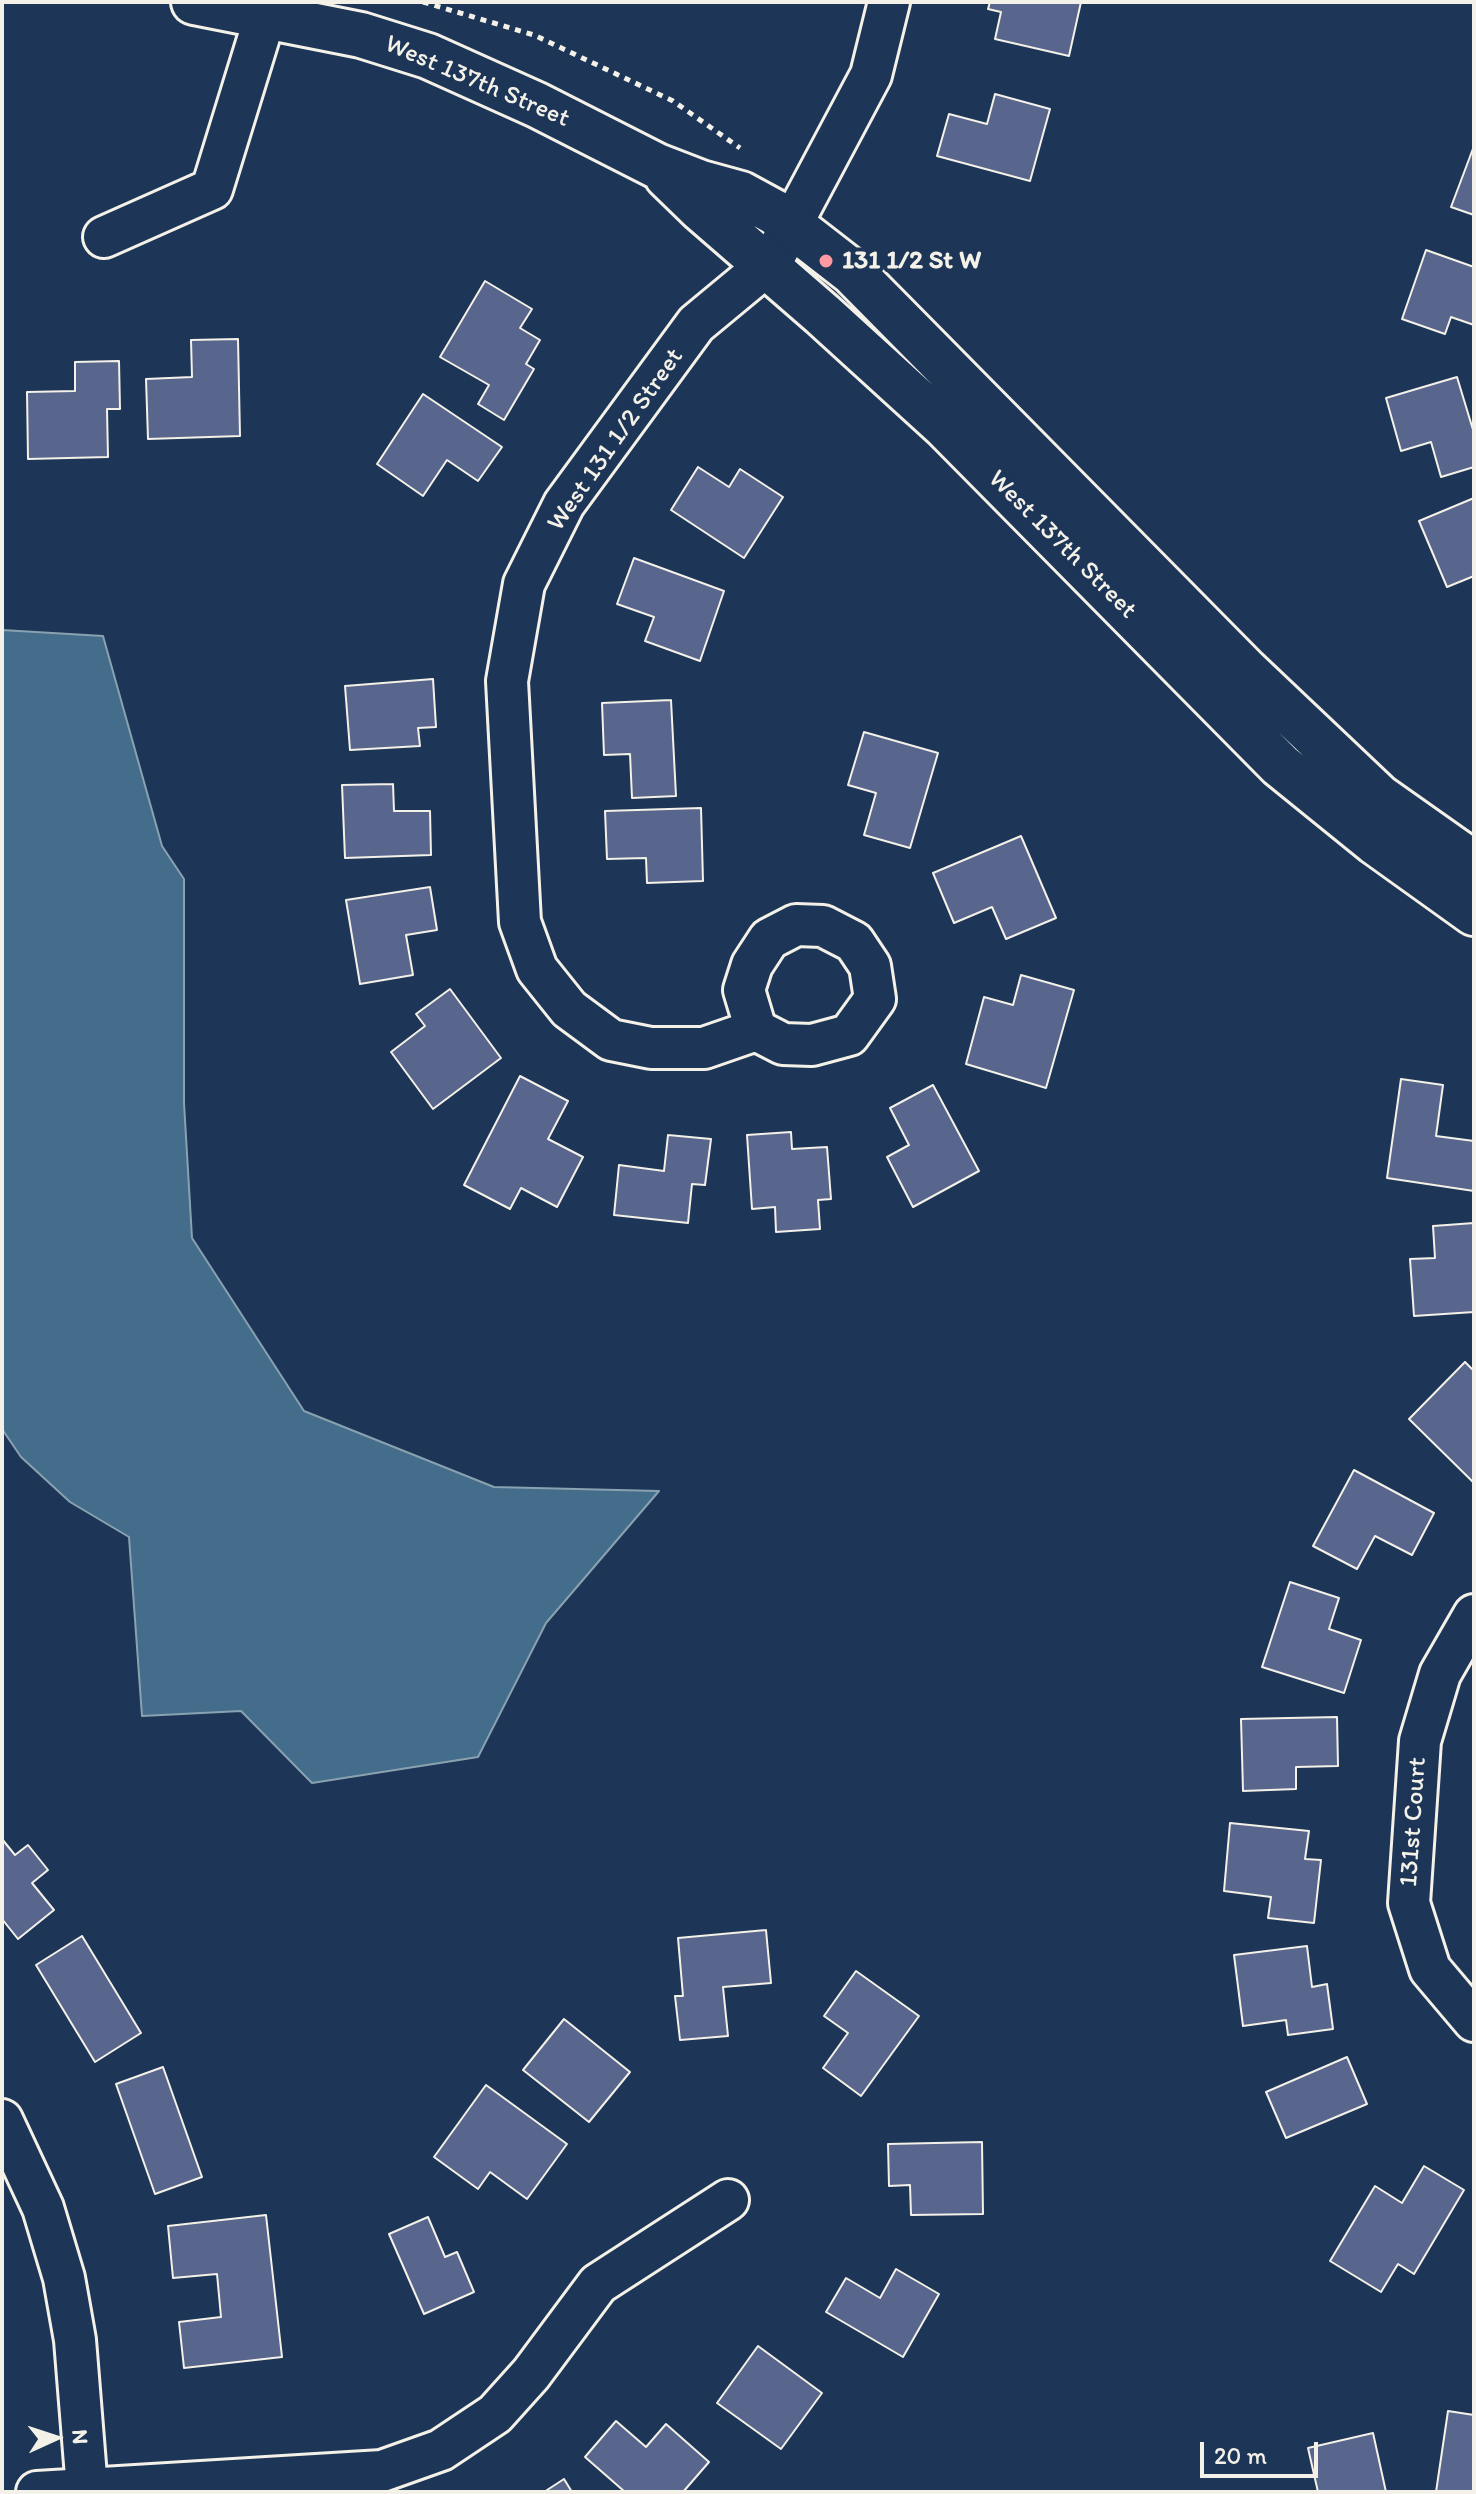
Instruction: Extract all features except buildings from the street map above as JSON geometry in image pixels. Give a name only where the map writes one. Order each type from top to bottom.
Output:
[{"type":"main road","name":"West 137th Street","points":[[194,2],[361,35],[428,56],[537,105],[657,166],[741,194],[791,225],[852,272],[1246,671],[1379,797],[1474,864]]},
{"type":"main road","name":"West 137th Street","points":[[657,166],[701,209],[945,426],[1280,765],[1375,842],[1474,913]]},
{"type":"street","name":"West 131 1/2 Street","points":[[756,1030],[704,1048],[651,1048],[611,1040],[569,1009],[537,969],[520,922],[507,681],[524,584],[564,504],[696,324],[772,261],[871,75],[889,2]]},
{"type":"street","points":[[104,237],[212,189],[265,17]]},
{"type":"street","name":"131st Court","points":[[1474,1615],[1440,1674],[1420,1741],[1409,1903],[1430,1969],[1474,2021]]},
{"type":"street","points":[[2,2120],[43,2208],[64,2278],[75,2340],[87,2489]]},
{"type":"street","points":[[37,2492],[382,2471],[441,2450],[495,2414],[531,2374],[598,2284],[728,2200]]},
{"type":"water","points":[[2,630],[103,636],[162,846],[184,879],[184,1103],[192,1238],[304,1411],[494,1487],[659,1491],[546,1623],[478,1757],[312,1783],[241,1711],[142,1716],[129,1537],[70,1502],[21,1457],[2,1429]]},
{"type":"place","name":"131 1/2 St W","points":[[826,261]]}]
